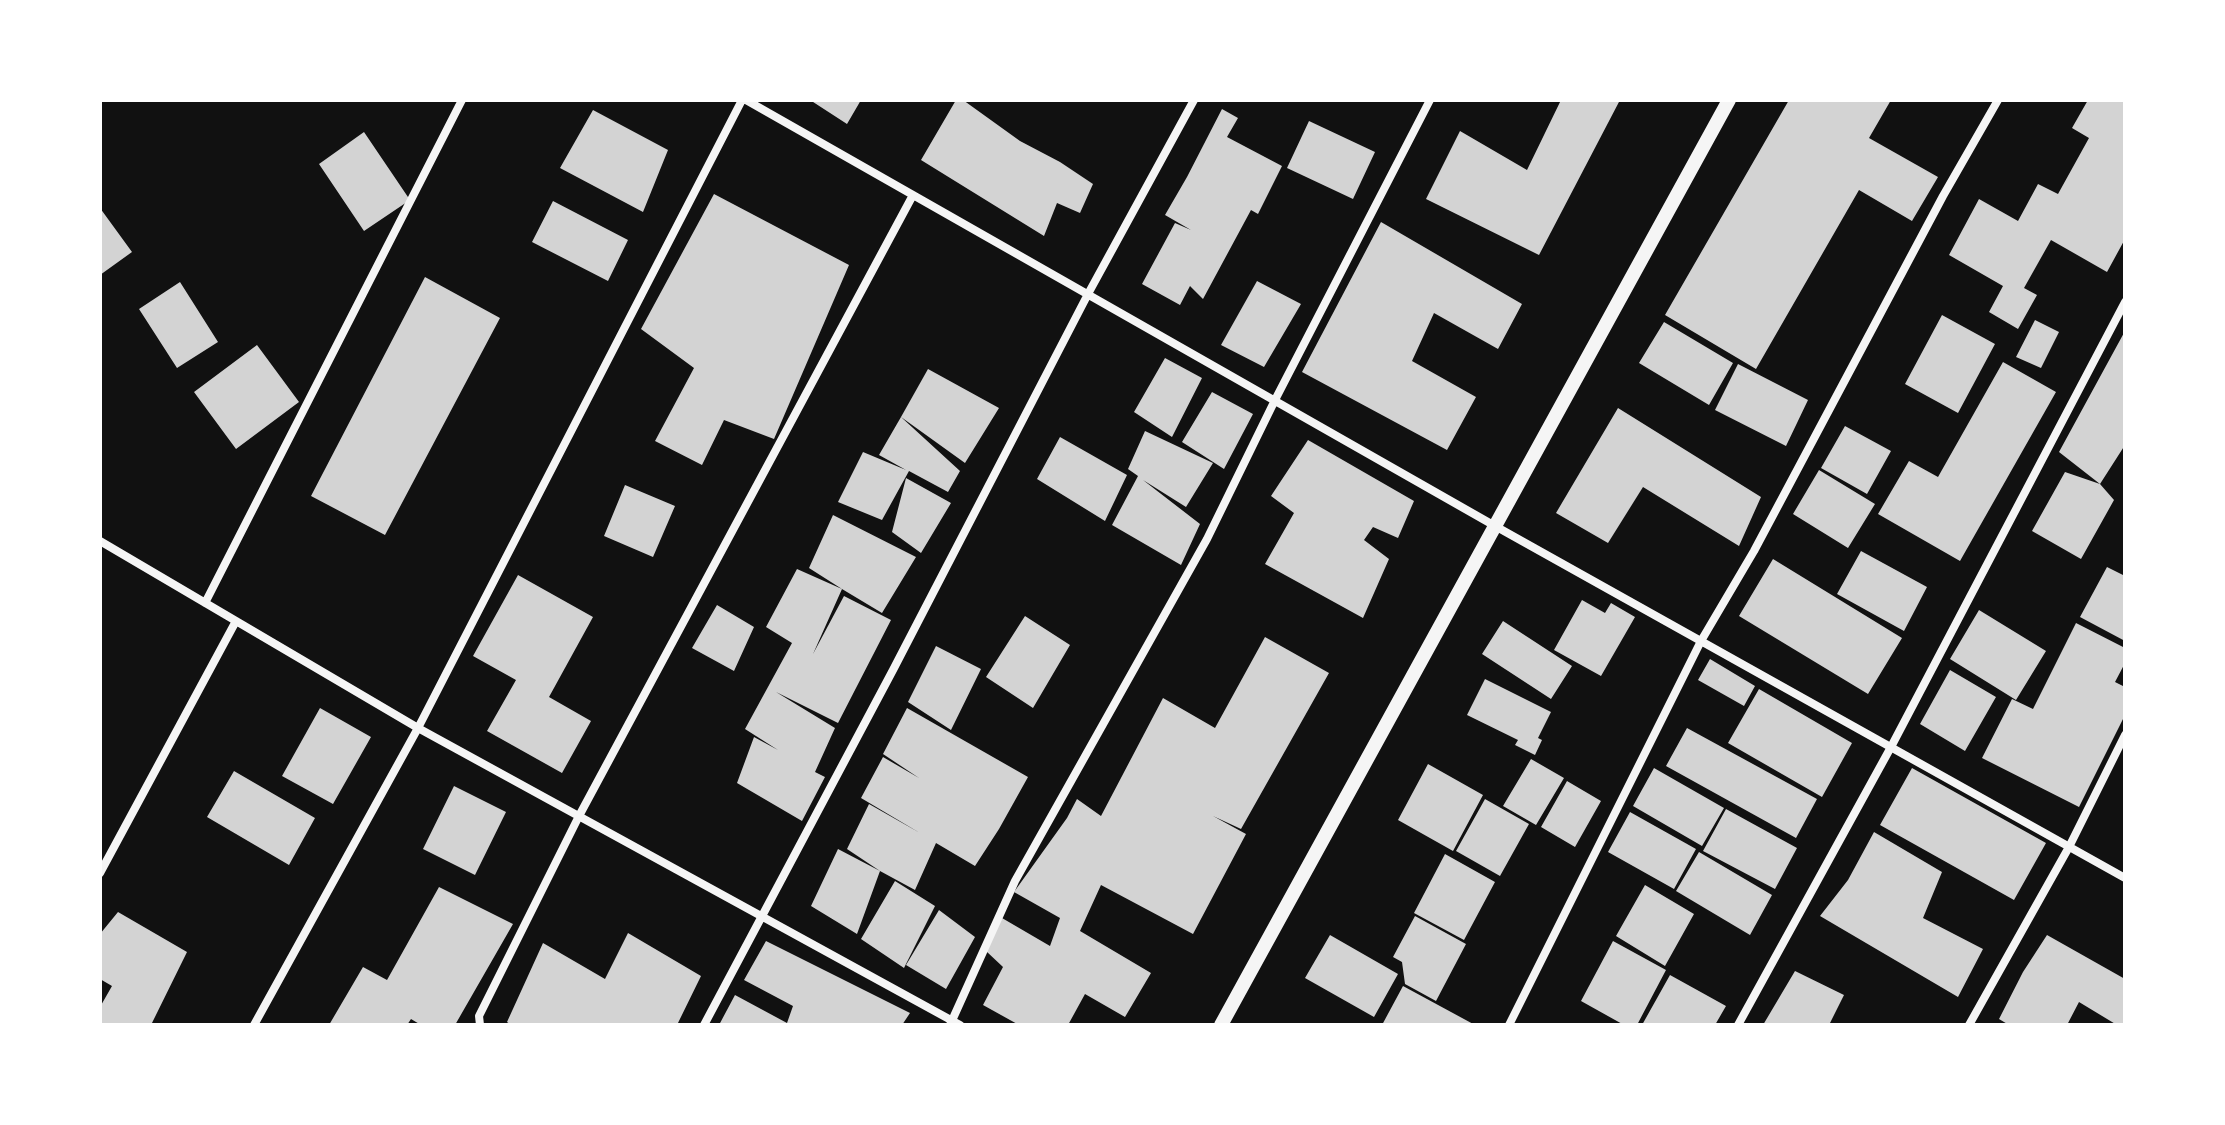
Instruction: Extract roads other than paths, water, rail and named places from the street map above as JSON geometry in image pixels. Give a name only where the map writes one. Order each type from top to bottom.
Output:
[{"type":"street","points":[[205,603],[462,100]]},
{"type":"street","points":[[254,1025],[418,728],[744,100],[1495,526],[2125,878]]},
{"type":"street","points":[[704,1025],[886,684],[1088,294],[1194,100]]},
{"type":"street","points":[[100,541],[418,728],[954,1023],[1015,881],[1207,539],[1430,100]]},
{"type":"street","points":[[1221,1025],[1729,100]]},
{"type":"street","points":[[1509,1025],[1701,641],[1754,551],[1943,196],[1998,100]]},
{"type":"street","points":[[480,1025],[479,1016],[579,816],[913,195]]},
{"type":"street","points":[[1738,1025],[1891,747],[2125,302]]},
{"type":"street","points":[[100,873],[236,621]]},
{"type":"street","points":[[1969,1025],[2069,847],[2125,735]]}]
